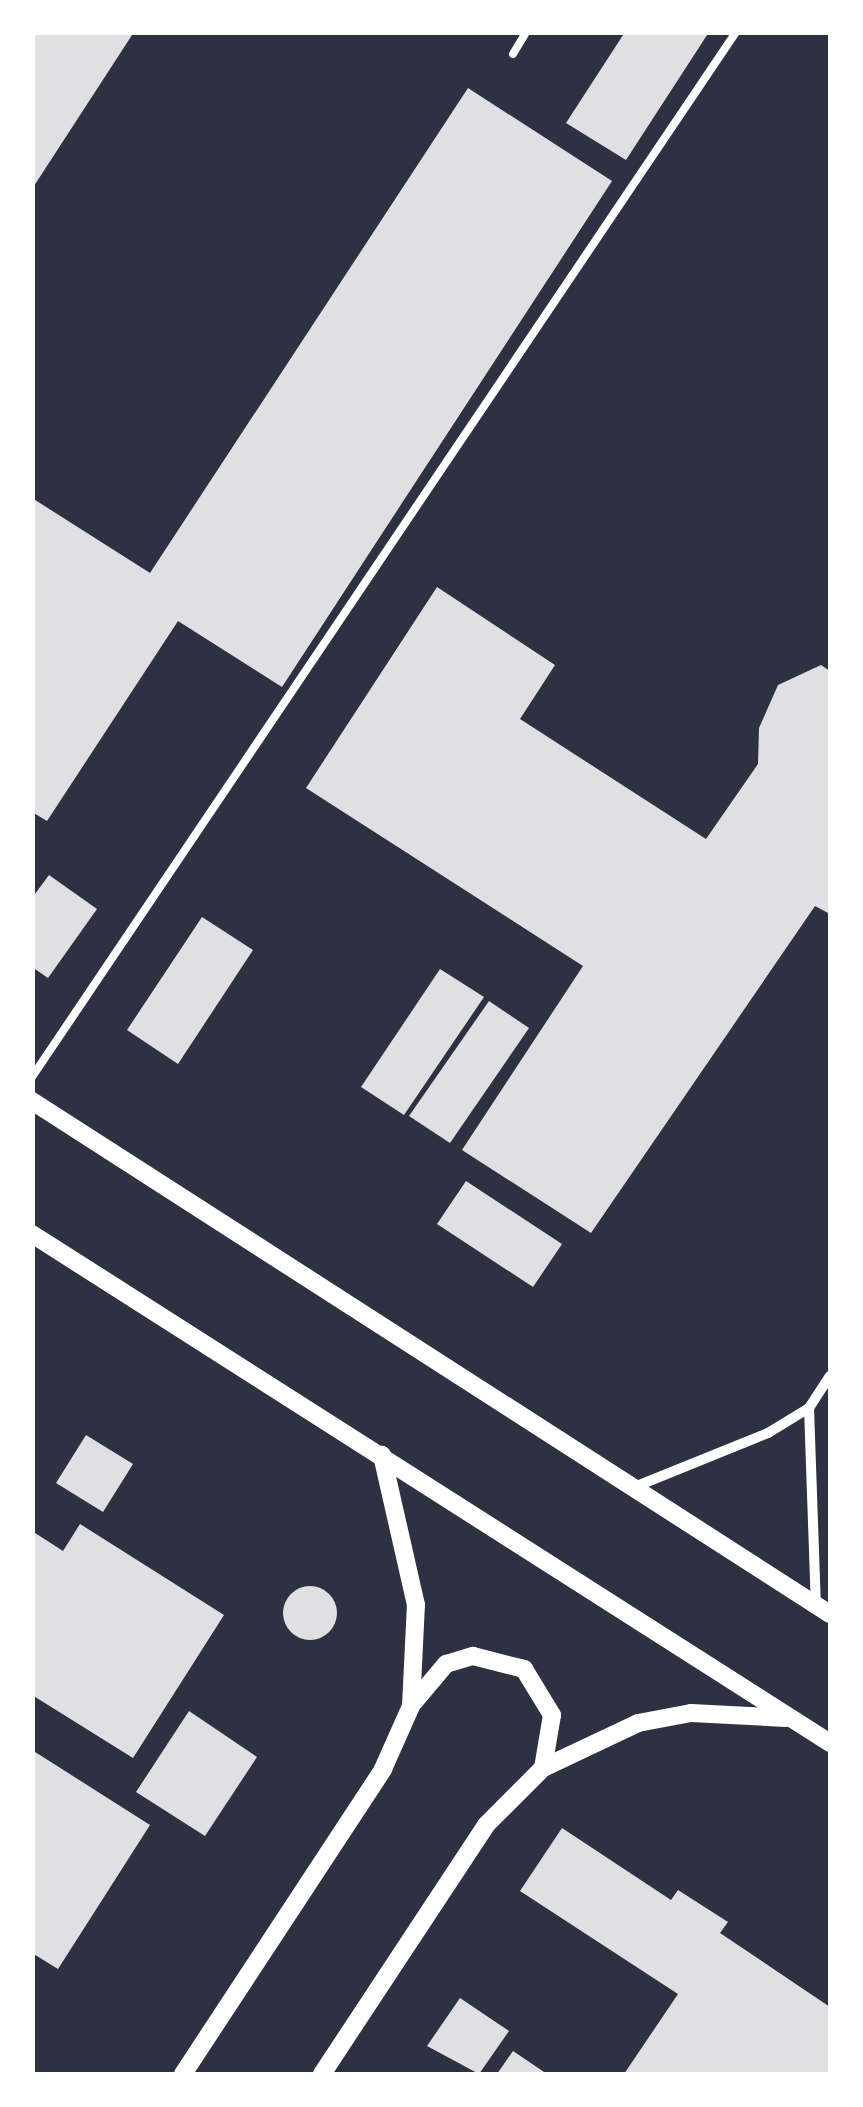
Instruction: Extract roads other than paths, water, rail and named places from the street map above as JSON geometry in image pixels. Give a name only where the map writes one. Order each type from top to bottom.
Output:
[{"type":"street","points":[[32,1101],[823,1609]]},
{"type":"street","points":[[32,1234],[830,1743]]},
{"type":"street","points":[[630,1488],[725,1455],[809,1408],[830,1376]]},
{"type":"street","points":[[809,1408],[823,1609]]},
{"type":"street","points":[[382,1455],[416,1605],[411,1706]]},
{"type":"street","points":[[183,2074],[383,1769],[411,1706],[446,1664],[500,1657],[543,1689],[552,1715],[543,1768]]},
{"type":"street","points":[[322,2074],[486,1825],[543,1768],[588,1742],[691,1712],[797,1720]]},
{"type":"lane","points":[[512,54],[526,32]]},
{"type":"lane","points":[[32,1077],[736,32]]}]
